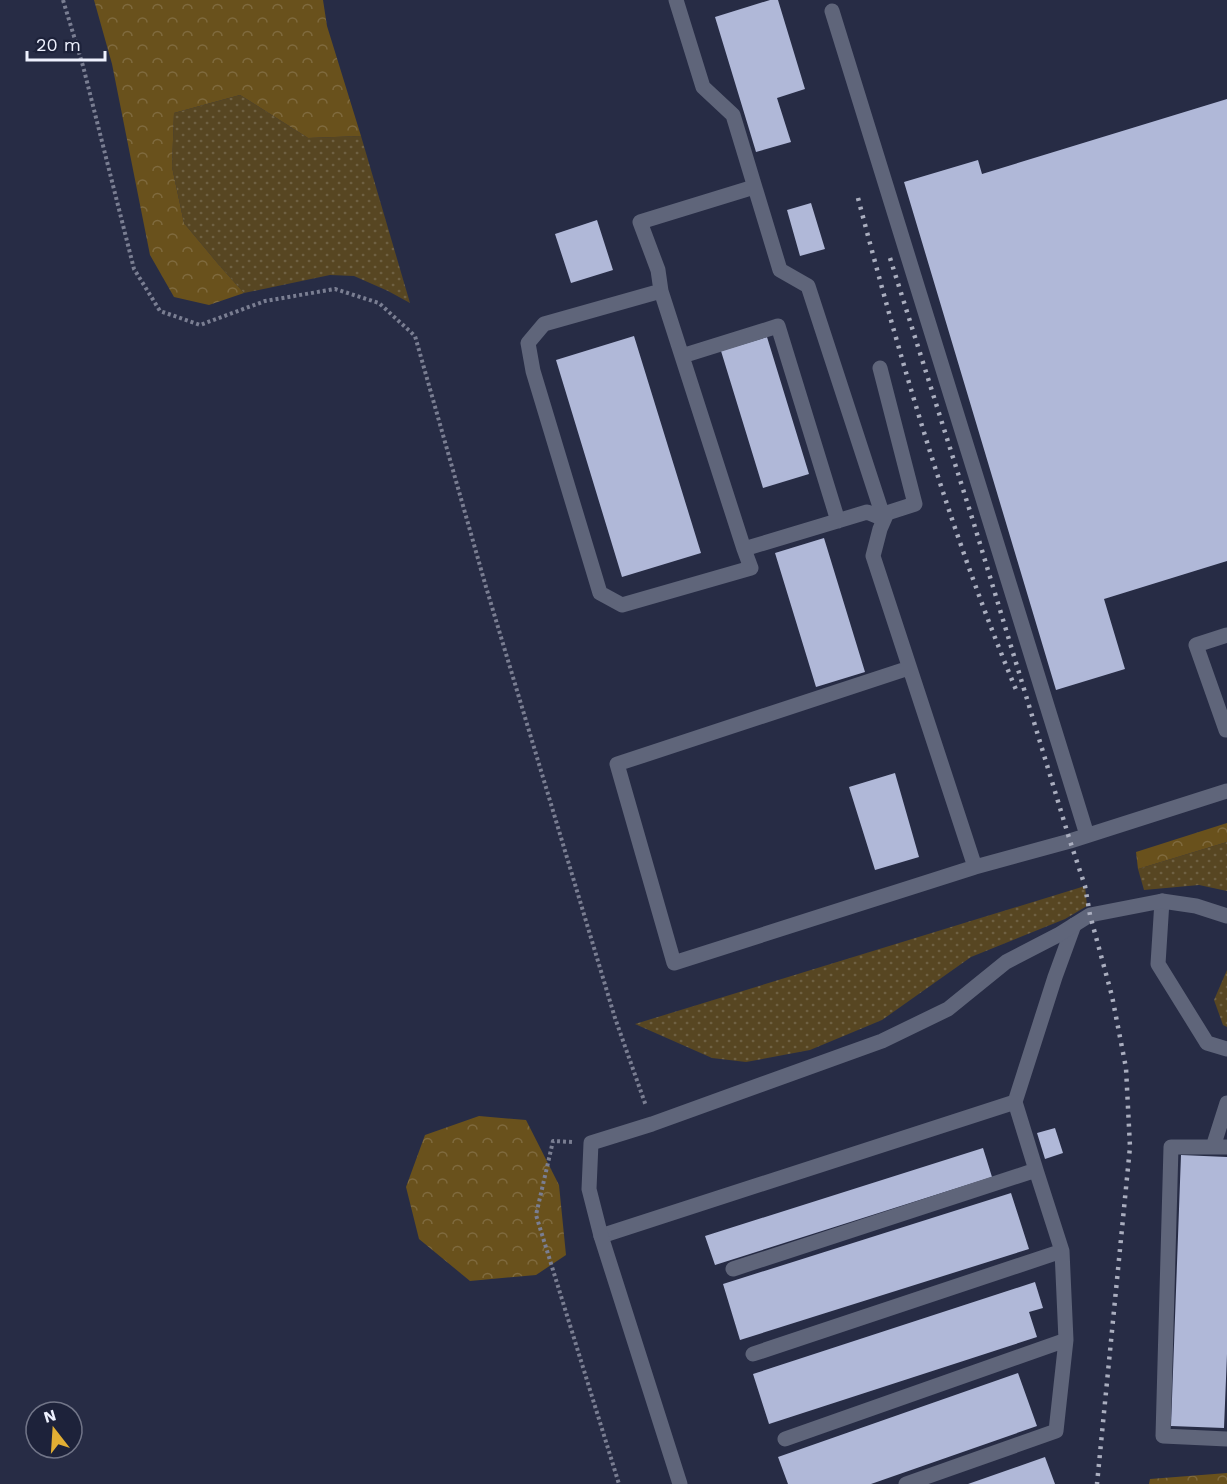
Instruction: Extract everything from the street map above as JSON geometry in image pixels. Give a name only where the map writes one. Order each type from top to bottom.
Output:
[{"type":"street","points":[[676,0],[703,87],[733,115],[780,270],[808,286],[884,519]]},
{"type":"street","points":[[831,11],[1087,835]]},
{"type":"street","points":[[661,291],[544,324],[528,344],[532,371],[600,593],[622,605],[751,568],[661,291],[658,270],[640,222],[754,187]]},
{"type":"street","points":[[682,356],[778,326],[838,521]]},
{"type":"street","points":[[880,368],[915,504],[887,513],[873,556],[975,867]]},
{"type":"street","points":[[744,549],[867,512],[884,519]]},
{"type":"street","points":[[1227,635],[1196,645],[1227,730]]},
{"type":"street","points":[[909,668],[617,764],[674,963],[975,867],[1227,791]]},
{"type":"street","points":[[680,1484],[601,1236],[589,1189],[591,1143],[652,1124],[882,1041],[948,1009],[1006,963],[1090,915],[1162,901],[1196,906],[1227,916]]},
{"type":"street","points":[[1162,901],[1158,964],[1207,1043],[1227,1049]]},
{"type":"street","points":[[906,1484],[1056,1431],[1066,1340],[1062,1251],[1015,1102],[1054,977],[1074,925]]},
{"type":"street","points":[[601,1236],[1015,1102]]},
{"type":"street","points":[[1227,1103],[1220,1147],[1171,1147],[1163,1436],[1227,1439]]},
{"type":"street","points":[[733,1269],[1036,1170]]},
{"type":"street","points":[[753,1354],[1062,1251]]},
{"type":"street","points":[[785,1438],[1066,1340]]},
{"type":"path","points":[[63,0],[83,66],[134,269],[160,311],[200,325],[265,301],[335,289],[379,303],[415,336],[486,587],[615,1018],[652,1124]]},
{"type":"path","points":[[591,1143],[553,1141],[536,1215],[619,1484]]},
{"type":"shaded area","points":[[240,95],[308,138],[361,136],[410,303],[354,276],[330,275],[244,293],[184,223],[172,167],[174,113]]},
{"type":"shaded area","points":[[1227,842],[1227,891],[1199,885],[1144,890],[1138,869]]},
{"type":"shaded area","points":[[1085,886],[1087,906],[1065,919],[971,957],[882,1020],[810,1050],[746,1062],[712,1058],[635,1024]]},
{"type":"shaded area","points":[[1227,970],[1227,1027],[1223,1025],[1214,1000]]},
{"type":"green space","points":[[94,0],[323,0],[327,26],[361,136],[308,138],[240,95],[174,113],[172,167],[184,223],[244,293],[209,305],[174,297],[150,255],[112,64]]},
{"type":"green space","points":[[1227,823],[1227,842],[1138,869],[1136,852]]},
{"type":"green space","points":[[479,1116],[526,1120],[559,1185],[566,1255],[536,1275],[470,1281],[419,1239],[406,1187],[425,1135]]},
{"type":"green space","points":[[1227,1473],[1227,1484],[1149,1484],[1150,1479]]},
{"type":"building","points":[[770,0],[778,0],[805,89],[777,98],[791,142],[756,152],[715,17]]},
{"type":"building","points":[[1227,99],[1227,561],[1104,599],[1125,669],[1056,690],[904,182],[978,160],[982,174]]},
{"type":"building","points":[[811,203],[825,249],[800,256],[787,210]]},
{"type":"building","points":[[597,220],[613,270],[571,283],[555,234]]},
{"type":"building","points":[[634,336],[701,553],[622,577],[556,360]]},
{"type":"building","points":[[767,337],[809,474],[763,488],[721,351]]},
{"type":"building","points":[[824,538],[865,672],[816,687],[775,553]]},
{"type":"building","points":[[895,773],[919,857],[875,870],[849,787]]},
{"type":"building","points":[[1055,1128],[1063,1153],[1045,1159],[1037,1133]]},
{"type":"building","points":[[983,1148],[992,1177],[715,1265],[705,1236]]},
{"type":"building","points":[[1181,1155],[1227,1157],[1227,1354],[1224,1428],[1171,1426]]},
{"type":"building","points":[[1011,1193],[1029,1249],[740,1340],[723,1284]]},
{"type":"building","points":[[1035,1282],[1043,1308],[1029,1312],[1037,1337],[769,1424],[753,1374]]},
{"type":"building","points":[[1018,1373],[1037,1426],[871,1484],[788,1484],[778,1457]]},
{"type":"building","points":[[1045,1457],[1055,1484],[968,1484]]},
{"type":"railway","points":[[858,198],[929,448],[970,571],[1017,692]]},
{"type":"railway","points":[[890,258],[1085,886],[1090,915],[1112,996],[1126,1068],[1130,1147],[1097,1484]]}]
